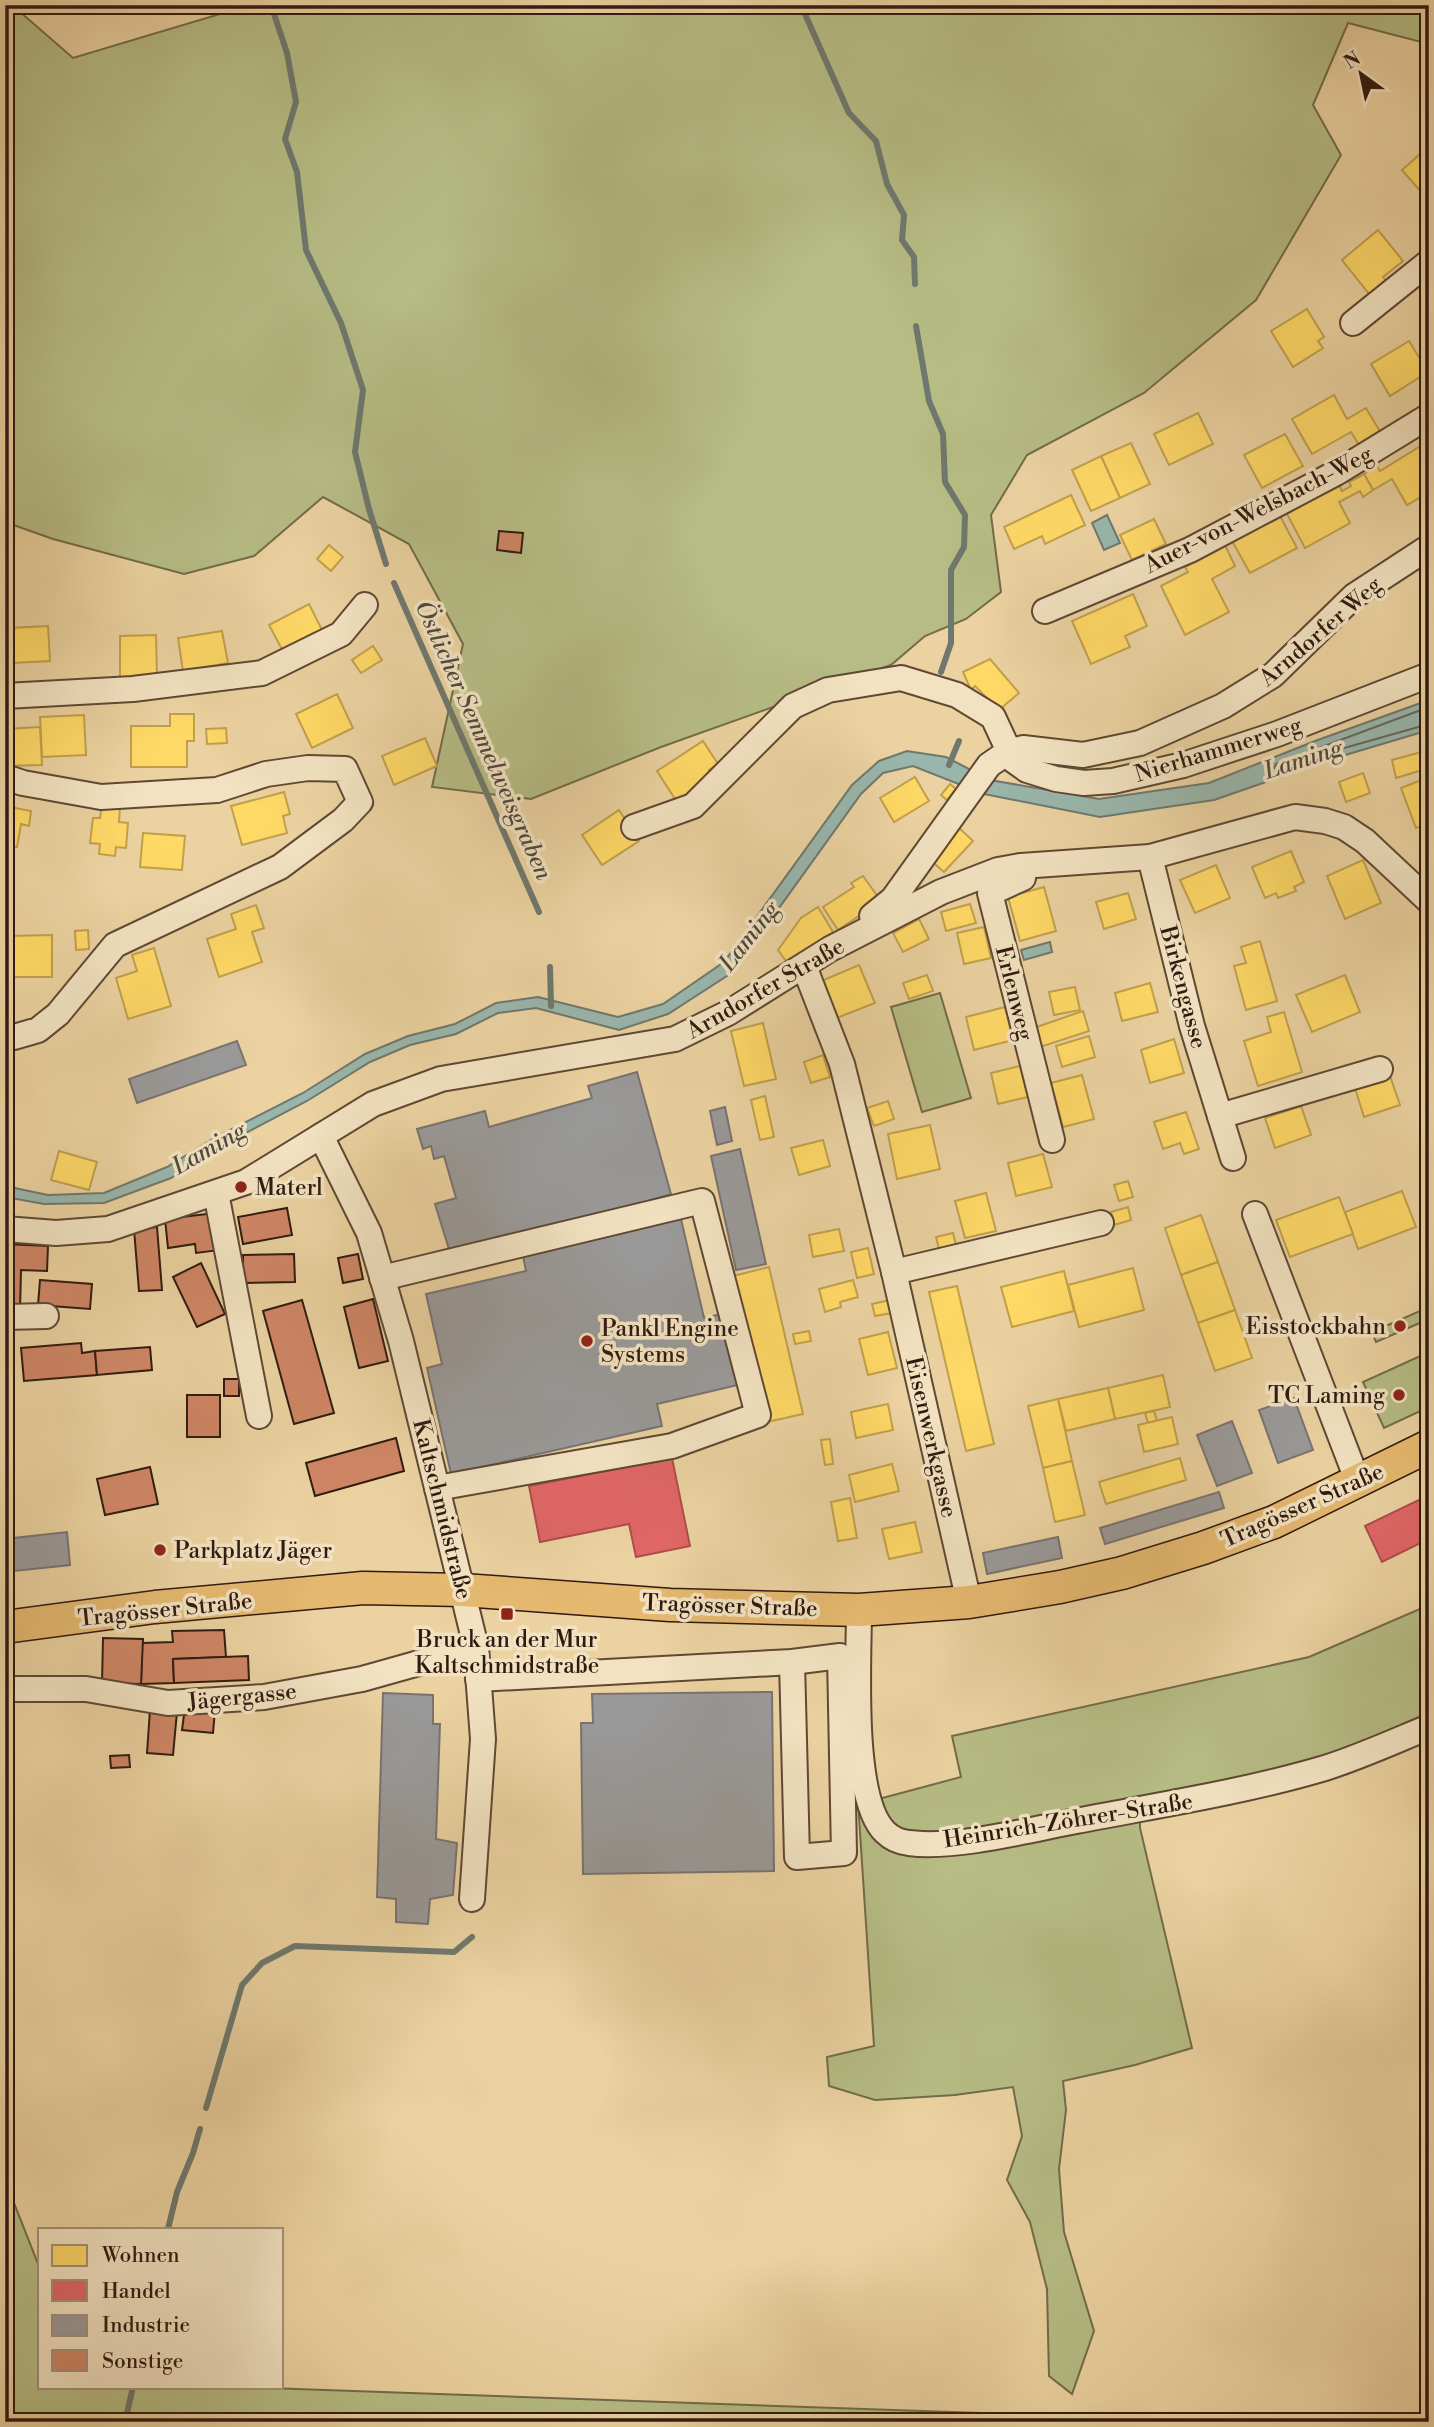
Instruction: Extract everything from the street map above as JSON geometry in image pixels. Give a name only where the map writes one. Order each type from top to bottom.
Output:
[{"type":"main road","name":"Tragösser Straße","points":[[5,1627],[155,1607],[363,1588],[463,1590],[670,1605],[859,1609],[969,1602],[1060,1587],[1122,1573],[1203,1548],[1274,1522],[1429,1446]]},
{"type":"street","points":[[1353,323],[1429,262]]},
{"type":"street","name":"Auer-von-Welsbach-Weg","points":[[1045,611],[1190,550],[1336,473],[1429,416]]},
{"type":"street","name":"Arndorfer Weg","points":[[999,758],[1023,748],[1083,755],[1140,743],[1223,706],[1273,675],[1354,596],[1412,555],[1429,547]]},
{"type":"street","points":[[5,696],[133,689],[262,673],[341,634],[365,606]]},
{"type":"street","name":"Nierhammerweg","points":[[999,758],[1013,760],[1027,770],[1056,779],[1084,783],[1113,781],[1183,765],[1265,738],[1429,675]]},
{"type":"street","points":[[634,827],[693,806],[793,706],[828,690],[901,678],[957,695],[993,717],[999,758],[970,790],[893,899],[830,949]]},
{"type":"street","points":[[5,777],[23,783],[101,797],[217,790],[266,774],[308,768],[345,769],[360,802],[343,820],[280,867],[116,945],[58,1014],[38,1030],[14,1037],[5,1034]]},
{"type":"street","name":"Arndorfer Straße","points":[[5,1229],[56,1233],[108,1229],[246,1182],[373,1104],[441,1079],[675,1040],[728,1013],[830,949],[942,892],[998,870],[1021,866],[1150,858],[1295,817],[1344,827],[1365,841],[1429,901]]},
{"type":"street","name":"Birkengasse","points":[[1150,858],[1192,1026],[1233,1158]]},
{"type":"street","name":"Erlenweg","points":[[1021,866],[1023,878],[990,893],[1052,1140]]},
{"type":"street","name":"Eisenwerkgasse","points":[[803,966],[842,1064],[894,1272],[969,1602]]},
{"type":"street","points":[[1220,1116],[1380,1069]]},
{"type":"street","name":"Kaltschmidstraße","points":[[321,1136],[369,1233],[401,1341],[476,1647],[483,1739],[472,1899]]},
{"type":"street","points":[[216,1193],[259,1416]]},
{"type":"street","points":[[382,1278],[702,1202],[758,1415],[672,1446],[437,1488]]},
{"type":"street","points":[[1255,1214],[1359,1482]]},
{"type":"street","points":[[894,1272],[1101,1223]]},
{"type":"street","points":[[5,1317],[46,1316]]},
{"type":"street","name":"Heinrich-Zöhrer-Straße","points":[[859,1609],[862,1762],[872,1810],[877,1823],[886,1834],[897,1841],[911,1844],[958,1842],[1210,1797],[1326,1768],[1429,1727]]},
{"type":"street","name":"Jägergasse","points":[[5,1689],[86,1689],[167,1703],[264,1697],[362,1679],[476,1647]]},
{"type":"street","points":[[478,1679],[792,1662],[840,1656],[844,1853],[797,1857],[792,1662]]},
{"type":"green space","points":[[5,5],[12,5],[73,58],[220,14],[221,5],[1429,5],[1429,44],[1348,23],[1313,105],[1341,155],[1256,300],[1144,393],[1027,455],[991,515],[1001,592],[966,619],[925,636],[891,665],[661,747],[531,799],[432,787],[463,644],[409,544],[323,497],[254,556],[184,574],[53,539],[5,522]]},
{"type":"green space","points":[[940,993],[971,1098],[922,1112],[891,1007]]},
{"type":"green space","name":"Eisstockbahn","points":[[1429,1307],[1429,1319],[1376,1342],[1372,1332]]},
{"type":"green space","name":"TC Laming","points":[[1429,1352],[1429,1407],[1384,1428],[1363,1382]]},
{"type":"green space","points":[[1429,1605],[1429,1734],[1140,1817],[1140,1828],[1192,2048],[1135,2065],[1063,2081],[1066,2110],[1059,2169],[1064,2232],[1094,2331],[1072,2394],[1049,2376],[1047,2289],[1030,2222],[1007,2180],[1022,2136],[1013,2087],[955,2095],[875,2100],[829,2086],[827,2057],[874,2046],[858,1802],[961,1777],[952,1736],[1309,1657]]},
{"type":"green space","points":[[5,2180],[38,2264],[38,2388],[266,2388],[1093,2417],[1093,2422],[5,2422]]},
{"type":"water","points":[[1107,515],[1120,543],[1104,550],[1092,523]]},
{"type":"water","name":"Laming","points":[[1429,700],[1429,730],[1332,759],[1214,800],[1100,817],[984,794],[913,766],[883,773],[861,794],[733,972],[668,1014],[619,1030],[536,1008],[498,1013],[456,1034],[410,1045],[370,1062],[307,1101],[219,1147],[171,1178],[104,1203],[44,1204],[5,1197],[5,1186],[48,1195],[104,1193],[167,1167],[214,1138],[303,1093],[365,1054],[408,1036],[455,1024],[496,1003],[538,997],[618,1017],[663,1004],[724,962],[852,785],[879,761],[907,751],[946,757],[990,780],[1099,799],[1209,783]]},
{"type":"water","points":[[1050,942],[1052,952],[1024,960],[1021,950]]},
{"type":"building: Wohnen","points":[[1429,146],[1429,201],[1402,170]]},
{"type":"building: Wohnen","points":[[1378,230],[1403,261],[1383,277],[1387,282],[1370,295],[1342,260]]},
{"type":"building: Wohnen","points":[[1307,309],[1324,337],[1318,341],[1323,348],[1293,367],[1271,331]]},
{"type":"building: Wohnen","points":[[1409,341],[1428,372],[1390,396],[1371,364]]},
{"type":"building: Wohnen","points":[[1334,395],[1347,419],[1366,408],[1381,433],[1359,445],[1351,432],[1312,454],[1292,419]]},
{"type":"building: Wohnen","points":[[1198,413],[1213,444],[1169,465],[1154,434]]},
{"type":"building: Wohnen","points":[[1285,434],[1303,466],[1262,488],[1244,455]]},
{"type":"building: Wohnen","points":[[1131,443],[1150,484],[1120,498],[1101,456]]},
{"type":"building: Wohnen","points":[[1424,444],[1429,453],[1429,492],[1407,505],[1392,479],[1373,490],[1364,474],[1377,466],[1380,471]]},
{"type":"building: Wohnen","points":[[1101,456],[1120,498],[1091,511],[1072,470]]},
{"type":"building: Wohnen","points":[[1364,474],[1373,490],[1363,497],[1360,491],[1339,502],[1350,523],[1305,548],[1287,514],[1339,485],[1342,491],[1351,486],[1349,482]]},
{"type":"building: Wohnen","points":[[1071,495],[1085,525],[1045,544],[1042,536],[1014,549],[1004,527]]},
{"type":"building: Wohnen","points":[[1280,516],[1297,548],[1250,573],[1232,541]]},
{"type":"building: Wohnen","points":[[1154,519],[1166,544],[1132,560],[1120,535]]},
{"type":"building: Wohnen","points":[[329,545],[343,557],[331,571],[317,559]]},
{"type":"building: Wohnen","points":[[1225,545],[1235,566],[1212,579],[1229,612],[1185,635],[1161,586],[1188,572],[1185,567]]},
{"type":"building: Wohnen","points":[[1133,594],[1147,626],[1125,636],[1130,647],[1091,664],[1072,621]]},
{"type":"building: Wohnen","points":[[309,604],[323,632],[284,653],[269,625]]},
{"type":"building: Wohnen","points":[[48,626],[50,661],[12,663],[10,628]]},
{"type":"building: Wohnen","points":[[222,631],[228,663],[183,671],[178,638]]},
{"type":"building: Wohnen","points":[[156,635],[157,677],[120,677],[120,636]]},
{"type":"building: Wohnen","points":[[373,646],[382,660],[361,673],[352,660]]},
{"type":"building: Wohnen","points":[[990,659],[1019,693],[999,710],[975,686],[971,690],[963,672]]},
{"type":"building: Wohnen","points":[[337,694],[353,728],[312,748],[296,714]]},
{"type":"building: Wohnen","points":[[170,714],[194,714],[194,741],[187,741],[187,767],[131,767],[131,726],[170,726]]},
{"type":"building: Wohnen","points":[[84,715],[86,755],[42,757],[40,717]]},
{"type":"building: Wohnen","points":[[40,727],[42,765],[6,766],[5,729]]},
{"type":"building: Wohnen","points":[[226,728],[227,743],[207,744],[206,729]]},
{"type":"building: Wohnen","points":[[425,738],[437,766],[394,785],[382,756]]},
{"type":"building: Wohnen","points":[[703,741],[718,764],[709,770],[714,778],[677,802],[657,771]]},
{"type":"building: Wohnen","points":[[1429,750],[1429,768],[1396,778],[1392,760]]},
{"type":"building: Wohnen","points":[[1363,773],[1370,793],[1346,802],[1339,782]]},
{"type":"building: Wohnen","points":[[915,777],[929,801],[894,822],[880,798]]},
{"type":"building: Wohnen","points":[[1429,777],[1429,823],[1416,828],[1401,788]]},
{"type":"building: Wohnen","points":[[950,784],[956,789],[947,800],[941,795]]},
{"type":"building: Wohnen","points":[[284,792],[290,814],[283,816],[287,833],[242,845],[231,806]]},
{"type":"building: Wohnen","points":[[102,805],[120,807],[119,822],[128,823],[126,848],[116,847],[115,856],[99,854],[100,844],[90,843],[93,818],[100,818]]},
{"type":"building: Wohnen","points":[[5,806],[31,811],[29,826],[21,824],[17,847],[5,845]]},
{"type":"building: Wohnen","points":[[619,810],[639,841],[602,865],[582,835]]},
{"type":"building: Wohnen","points":[[957,826],[973,841],[944,872],[928,858]]},
{"type":"building: Wohnen","points":[[143,833],[185,836],[182,870],[140,867]]},
{"type":"building: Wohnen","points":[[1291,851],[1304,882],[1294,887],[1296,891],[1278,898],[1276,893],[1265,898],[1252,867]]},
{"type":"building: Wohnen","points":[[1363,860],[1381,903],[1345,919],[1327,876]]},
{"type":"building: Wohnen","points":[[1216,865],[1230,898],[1195,913],[1180,880]]},
{"type":"building: Wohnen","points":[[863,876],[881,901],[838,930],[823,907],[854,887],[851,883]]},
{"type":"building: Wohnen","points":[[1044,887],[1056,931],[1020,941],[1008,897]]},
{"type":"building: Wohnen","points":[[1128,893],[1136,919],[1104,929],[1096,902]]},
{"type":"building: Wohnen","points":[[970,904],[976,923],[946,931],[941,912]]},
{"type":"building: Wohnen","points":[[256,905],[264,928],[252,932],[262,962],[219,977],[207,939],[236,929],[231,914]]},
{"type":"building: Wohnen","points":[[818,907],[833,932],[786,961],[778,950],[801,918]]},
{"type":"building: Wohnen","points":[[919,919],[929,939],[903,952],[893,933]]},
{"type":"building: Wohnen","points":[[984,927],[991,958],[964,964],[957,933]]},
{"type":"building: Wohnen","points":[[88,930],[89,949],[76,950],[75,931]]},
{"type":"building: Wohnen","points":[[52,935],[52,977],[8,977],[7,936]]},
{"type":"building: Wohnen","points":[[1260,941],[1277,1001],[1246,1010],[1234,966],[1246,963],[1241,947]]},
{"type":"building: Wohnen","points":[[154,948],[171,1006],[128,1019],[116,978],[137,971],[132,955]]},
{"type":"building: Wohnen","points":[[859,965],[875,1003],[834,1019],[819,982]]},
{"type":"building: Wohnen","points":[[927,975],[933,991],[909,999],[903,983]]},
{"type":"building: Wohnen","points":[[1345,975],[1360,1012],[1312,1032],[1296,995]]},
{"type":"building: Wohnen","points":[[1150,983],[1158,1012],[1122,1021],[1115,993]]},
{"type":"building: Wohnen","points":[[1075,987],[1080,1010],[1054,1015],[1049,992]]},
{"type":"building: Wohnen","points":[[1005,1007],[1013,1040],[974,1050],[966,1017]]},
{"type":"building: Wohnen","points":[[1083,1011],[1089,1031],[1037,1048],[1031,1029]]},
{"type":"building: Wohnen","points":[[1284,1012],[1302,1072],[1258,1086],[1244,1041],[1271,1032],[1267,1017]]},
{"type":"building: Wohnen","points":[[763,1023],[776,1079],[744,1086],[731,1031]]},
{"type":"building: Wohnen","points":[[1089,1036],[1095,1057],[1062,1067],[1056,1046]]},
{"type":"building: Wohnen","points":[[1174,1039],[1184,1073],[1150,1083],[1141,1050]]},
{"type":"building: Wohnen","points":[[823,1055],[830,1077],[811,1083],[804,1062]]},
{"type":"building: Wohnen","points":[[1020,1066],[1028,1097],[998,1104],[991,1073]]},
{"type":"building: Wohnen","points":[[1082,1075],[1094,1119],[1063,1127],[1051,1083]]},
{"type":"building: Wohnen","points":[[1390,1076],[1400,1105],[1364,1117],[1355,1088]]},
{"type":"building: Wohnen","points":[[765,1096],[774,1137],[760,1140],[751,1100]]},
{"type":"building: Wohnen","points":[[888,1101],[894,1119],[874,1126],[867,1108]]},
{"type":"building: Wohnen","points":[[1301,1106],[1311,1135],[1275,1148],[1265,1118]]},
{"type":"building: Wohnen","points":[[1186,1112],[1199,1149],[1184,1154],[1180,1143],[1163,1149],[1154,1122]]},
{"type":"building: Wohnen","points":[[930,1125],[940,1169],[897,1179],[888,1134]]},
{"type":"building: Wohnen","points":[[823,1140],[830,1166],[799,1175],[791,1148]]},
{"type":"building: Wohnen","points":[[59,1151],[97,1162],[89,1190],[51,1180]]},
{"type":"building: Wohnen","points":[[1043,1154],[1052,1187],[1016,1196],[1008,1163]]},
{"type":"building: Wohnen","points":[[1128,1181],[1133,1197],[1119,1201],[1114,1185]]},
{"type":"building: Wohnen","points":[[1402,1191],[1416,1227],[1358,1249],[1345,1212]]},
{"type":"building: Wohnen","points":[[986,1193],[996,1231],[965,1238],[955,1201]]},
{"type":"building: Wohnen","points":[[1339,1197],[1353,1234],[1290,1257],[1276,1220]]},
{"type":"building: Wohnen","points":[[1128,1207],[1131,1220],[1114,1225],[1111,1212]]},
{"type":"building: Wohnen","points":[[1201,1215],[1218,1262],[1181,1275],[1165,1228]]},
{"type":"building: Wohnen","points":[[839,1229],[844,1251],[813,1257],[809,1235]]},
{"type":"building: Wohnen","points":[[953,1233],[957,1248],[940,1253],[936,1237]]},
{"type":"building: Wohnen","points":[[868,1248],[874,1274],[857,1278],[851,1252]]},
{"type":"building: Wohnen","points":[[1218,1262],[1235,1310],[1198,1323],[1181,1275]]},
{"type":"building: Wohnen","points":[[769,1267],[803,1414],[767,1422],[733,1276]]},
{"type":"building: Wohnen","points":[[1133,1268],[1144,1310],[1079,1327],[1068,1285]]},
{"type":"building: Wohnen","points":[[1064,1271],[1074,1311],[1012,1327],[1001,1287]]},
{"type":"building: Wohnen","points":[[853,1280],[858,1297],[840,1302],[841,1307],[825,1312],[819,1289]]},
{"type":"building: Wohnen","points":[[957,1286],[994,1444],[966,1451],[929,1292]]},
{"type":"building: Wohnen","points":[[890,1300],[892,1313],[875,1316],[872,1304]]},
{"type":"building: Wohnen","points":[[1235,1310],[1252,1358],[1215,1371],[1198,1323]]},
{"type":"building: Wohnen","points":[[809,1331],[811,1341],[795,1344],[793,1334]]},
{"type":"building: Wohnen","points":[[888,1332],[897,1368],[868,1375],[859,1339]]},
{"type":"building: Wohnen","points":[[1163,1375],[1170,1407],[1115,1419],[1108,1388]]},
{"type":"building: Wohnen","points":[[1108,1388],[1115,1419],[1066,1431],[1058,1399]]},
{"type":"building: Wohnen","points":[[1058,1399],[1072,1461],[1043,1468],[1028,1406]]},
{"type":"building: Wohnen","points":[[888,1404],[893,1430],[856,1438],[851,1412]]},
{"type":"building: Wohnen","points":[[1154,1411],[1157,1421],[1148,1423],[1145,1413]]},
{"type":"building: Wohnen","points":[[1172,1417],[1178,1444],[1144,1452],[1138,1425]]},
{"type":"building: Wohnen","points":[[830,1439],[833,1464],[825,1465],[821,1440]]},
{"type":"building: Wohnen","points":[[1180,1458],[1186,1480],[1106,1504],[1099,1482]]},
{"type":"building: Wohnen","points":[[1072,1461],[1085,1515],[1055,1522],[1043,1468]]},
{"type":"building: Wohnen","points":[[892,1464],[899,1491],[855,1502],[849,1475]]},
{"type":"building: Wohnen","points":[[850,1498],[857,1538],[838,1541],[831,1502]]},
{"type":"building: Wohnen","points":[[915,1522],[922,1552],[889,1559],[882,1529]]},
{"type":"building: Handel","points":[[672,1458],[690,1546],[636,1557],[629,1524],[540,1542],[529,1486]]},
{"type":"building: Handel","points":[[1429,1495],[1429,1539],[1382,1562],[1365,1526]]},
{"type":"building: Industrie","points":[[237,1041],[246,1065],[137,1103],[129,1079]]},
{"type":"building: Industrie","points":[[637,1072],[671,1194],[452,1259],[435,1204],[456,1198],[444,1156],[434,1159],[431,1146],[423,1149],[417,1129],[485,1111],[489,1127],[592,1098],[588,1086]]},
{"type":"building: Industrie","points":[[725,1107],[732,1141],[717,1145],[710,1111]]},
{"type":"building: Industrie","points":[[740,1149],[766,1264],[736,1270],[711,1156]]},
{"type":"building: Industrie","name":"Pankl Engine Systems","points":[[681,1219],[704,1318],[730,1312],[746,1383],[657,1404],[662,1426],[451,1474],[427,1368],[442,1364],[426,1294],[526,1271],[523,1256]]},
{"type":"building: Industrie","points":[[1294,1398],[1313,1450],[1278,1463],[1259,1410]]},
{"type":"building: Industrie","points":[[1232,1421],[1252,1473],[1217,1486],[1197,1435]]},
{"type":"building: Industrie","points":[[1219,1492],[1224,1508],[1105,1544],[1100,1528]]},
{"type":"building: Industrie","points":[[67,1532],[70,1565],[5,1572],[5,1539]]},
{"type":"building: Industrie","points":[[1058,1537],[1062,1558],[987,1574],[983,1553]]},
{"type":"building: Industrie","points":[[772,1692],[774,1871],[583,1874],[581,1723],[593,1723],[592,1694]]},
{"type":"building: Industrie","points":[[383,1693],[433,1695],[433,1724],[440,1724],[436,1839],[457,1843],[453,1895],[430,1899],[428,1924],[396,1922],[396,1899],[377,1897]]},
{"type":"building: Sonstige","points":[[499,531],[523,533],[521,553],[497,550]]},
{"type":"building: Sonstige","points":[[287,1208],[292,1235],[243,1244],[238,1217]]},
{"type":"building: Sonstige","points":[[215,1213],[220,1250],[196,1253],[195,1244],[168,1248],[165,1219]]},
{"type":"building: Sonstige","points":[[157,1227],[162,1290],[139,1291],[134,1229]]},
{"type":"building: Sonstige","points":[[5,1244],[48,1246],[47,1271],[21,1270],[20,1311],[5,1310]]},
{"type":"building: Sonstige","points":[[294,1254],[295,1282],[243,1283],[243,1255]]},
{"type":"building: Sonstige","points":[[358,1254],[363,1279],[343,1283],[338,1258]]},
{"type":"building: Sonstige","points":[[201,1263],[225,1314],[197,1327],[173,1277]]},
{"type":"building: Sonstige","points":[[40,1280],[92,1284],[90,1309],[38,1305]]},
{"type":"building: Sonstige","points":[[373,1299],[388,1361],[359,1368],[344,1307]]},
{"type":"building: Sonstige","points":[[302,1300],[334,1413],[294,1424],[263,1311]]},
{"type":"building: Sonstige","points":[[81,1343],[82,1353],[95,1351],[97,1375],[24,1381],[21,1348]]},
{"type":"building: Sonstige","points":[[150,1347],[152,1370],[97,1375],[95,1351]]},
{"type":"building: Sonstige","points":[[224,1379],[239,1379],[239,1396],[224,1396]]},
{"type":"building: Sonstige","points":[[187,1395],[220,1395],[220,1437],[187,1437]]},
{"type":"building: Sonstige","points":[[396,1438],[404,1471],[315,1496],[306,1463]]},
{"type":"building: Sonstige","points":[[150,1467],[158,1504],[105,1515],[97,1479]]},
{"type":"building: Sonstige","points":[[224,1630],[226,1657],[173,1659],[174,1683],[141,1684],[142,1643],[173,1642],[172,1631]]},
{"type":"building: Sonstige","points":[[103,1638],[143,1639],[141,1684],[102,1683]]},
{"type":"building: Sonstige","points":[[248,1656],[249,1680],[174,1683],[173,1659]]},
{"type":"building: Sonstige","points":[[185,1707],[215,1710],[213,1733],[182,1730]]},
{"type":"building: Sonstige","points":[[150,1710],[177,1712],[173,1755],[147,1753]]},
{"type":"building: Sonstige","points":[[129,1755],[130,1767],[111,1768],[110,1756]]},
{"type":"waterway","name":"Östlicher Semmelweisgraben","points":[[271,5],[287,53],[296,102],[285,139],[297,172],[306,250],[341,323],[363,390],[355,452],[386,564]]},
{"type":"waterway","points":[[801,5],[849,113],[876,141],[887,184],[904,215],[902,240],[914,257],[915,284]]},
{"type":"waterway","points":[[916,326],[929,401],[943,434],[945,482],[965,515],[964,547],[951,570],[951,643],[941,672]]},
{"type":"waterway","name":"Östlicher Semmelweisgraben","points":[[394,583],[539,912]]},
{"type":"waterway","points":[[949,765],[959,741]]},
{"type":"waterway","name":"Östlicher Semmelweisgraben","points":[[550,967],[551,1006]]},
{"type":"waterway","points":[[206,2108],[242,1985],[262,1963],[295,1946],[454,1952],[472,1937]]},
{"type":"waterway","points":[[168,2228],[177,2192],[200,2129]]},
{"type":"waterway","points":[[125,2422],[133,2388]]},
{"type":"place","name":"Materl","points":[[241,1187]]},
{"type":"place","name":"Eisstockbahn","points":[[1400,1326]]},
{"type":"place","name":"Pankl Engine Systems","points":[[587,1341]]},
{"type":"place","name":"TC Laming","points":[[1399,1395]]},
{"type":"place","name":"Parkplatz Jäger","points":[[160,1550]]},
{"type":"place","name":"Bruck an der Mur Kaltschmidstraße","points":[[507,1614]]}]
